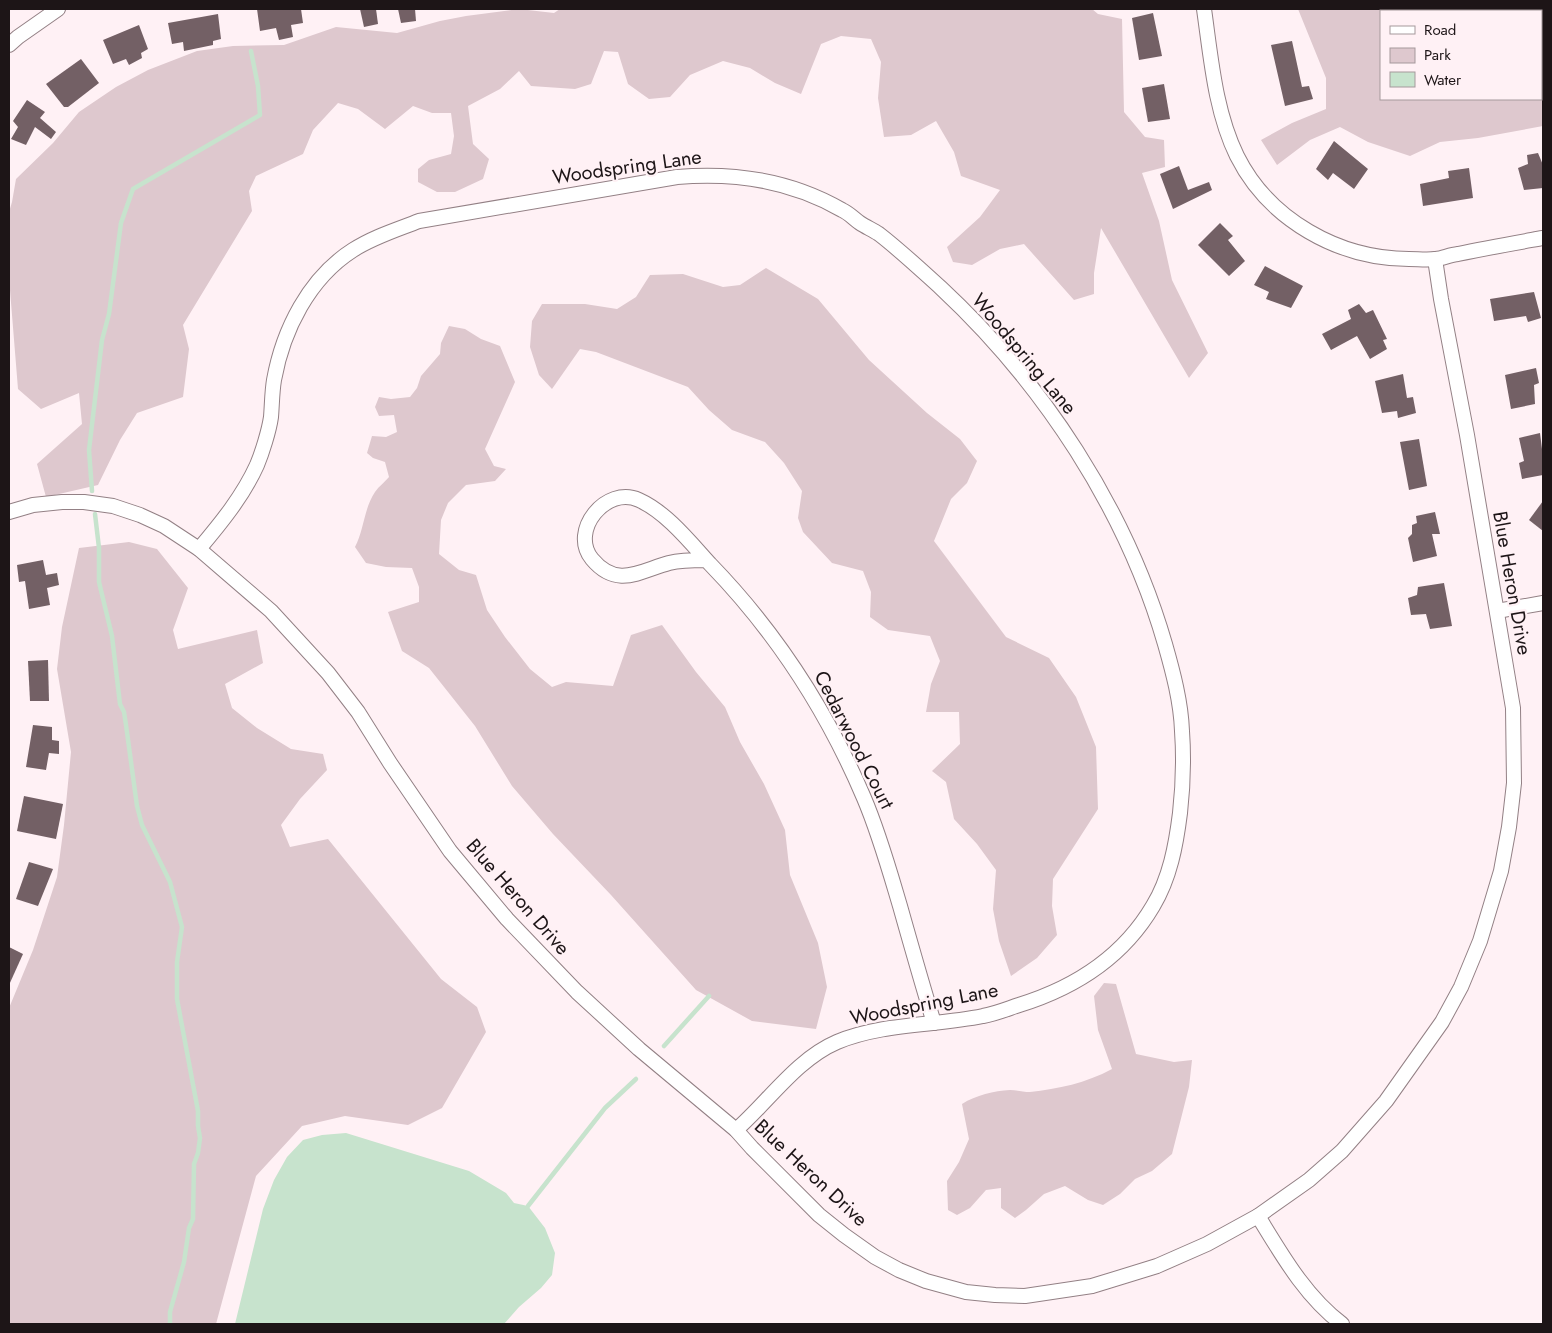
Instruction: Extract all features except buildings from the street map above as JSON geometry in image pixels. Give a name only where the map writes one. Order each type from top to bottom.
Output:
[{"type":"street","points":[[9,46],[18,37],[58,9]]},
{"type":"street","points":[[1204,9],[1216,90],[1223,118],[1237,156],[1254,184],[1288,218],[1312,234],[1333,244],[1368,256],[1392,259],[1435,259],[1543,238]]},
{"type":"street","name":"Woodspring Lane","points":[[199,549],[229,513],[257,464],[270,420],[273,383],[278,358],[285,337],[299,309],[323,276],[352,250],[380,236],[419,221],[677,176],[705,174],[732,175],[758,179],[804,192],[839,208],[857,219],[860,223],[865,224],[911,261],[958,304],[985,332],[1033,389],[1075,449],[1126,541],[1155,610],[1173,673],[1182,728],[1183,788],[1176,847],[1165,882],[1153,906],[1129,940],[1087,975],[1065,988],[1036,1000],[985,1016],[871,1031],[835,1043],[790,1075],[736,1130]]},
{"type":"street","name":"Blue Heron Drive","points":[[9,512],[33,505],[84,502],[113,506],[140,514],[164,526],[199,549],[271,610],[328,673],[358,712],[450,851],[507,919],[577,992],[639,1049],[736,1130],[752,1148],[844,1235],[875,1257],[899,1270],[926,1281],[966,1292],[995,1296],[1025,1296],[1092,1286],[1157,1266],[1207,1244],[1258,1216],[1309,1180],[1342,1151],[1386,1101],[1442,1022],[1461,987],[1480,941],[1501,871],[1509,827],[1514,782],[1513,708],[1435,259]]},
{"type":"street","name":"Cedarwood Court","points":[[706,560],[679,561],[638,574],[620,576],[600,567],[590,557],[586,545],[586,532],[593,513],[610,500],[624,496],[635,498],[648,504],[661,514],[706,560],[747,604],[794,667],[825,717],[874,825],[934,1023]]},
{"type":"street","points":[[1497,611],[1543,603]]},
{"type":"street","points":[[1258,1216],[1290,1268],[1317,1302],[1342,1324]]},
{"type":"green space","points":[[519,9],[554,13],[560,9],[1092,9],[1098,14],[1122,19],[1124,112],[1145,137],[1164,140],[1165,167],[1142,173],[1159,221],[1172,280],[1208,353],[1189,378],[1101,228],[1094,273],[1094,294],[1074,300],[1024,244],[1000,249],[972,265],[953,262],[947,247],[980,217],[1000,190],[961,176],[954,152],[936,121],[911,135],[884,137],[878,98],[881,62],[871,39],[841,36],[821,44],[801,94],[775,83],[750,68],[723,61],[690,75],[670,97],[649,99],[628,84],[618,52],[604,51],[591,84],[575,89],[531,86],[519,71],[500,89],[468,106],[473,144],[489,159],[483,179],[455,192],[437,192],[418,182],[418,169],[429,160],[451,154],[454,136],[451,113],[432,113],[413,106],[385,129],[358,109],[338,103],[313,130],[303,154],[256,176],[249,191],[252,211],[183,325],[189,349],[183,397],[137,413],[120,440],[98,485],[46,497],[37,464],[82,424],[79,393],[41,409],[18,389],[9,278],[9,212],[16,179],[53,143],[79,112],[116,87],[148,70],[197,51],[233,46],[284,45],[336,27],[397,33],[440,21]]},
{"type":"green space","points":[[1298,9],[1461,9],[1380,10],[1380,100],[1542,100],[1543,60],[1543,126],[1478,138],[1440,142],[1410,156],[1368,142],[1340,127],[1310,140],[1277,165],[1261,140],[1292,123],[1326,109],[1326,78]]},
{"type":"green space","points":[[766,268],[818,299],[869,360],[927,413],[960,439],[977,461],[967,483],[951,499],[934,541],[1006,637],[1049,658],[1076,697],[1096,747],[1098,809],[1053,879],[1052,906],[1057,935],[1037,958],[1011,976],[999,941],[993,909],[996,870],[977,844],[954,819],[946,782],[932,771],[960,744],[959,712],[926,712],[931,684],[940,661],[930,636],[888,630],[870,617],[871,592],[863,571],[832,563],[803,532],[798,518],[802,491],[784,463],[765,442],[732,430],[709,410],[688,387],[596,352],[580,349],[552,389],[539,375],[530,347],[532,321],[542,304],[585,304],[617,309],[636,297],[650,275],[683,274],[723,287],[740,285]]},
{"type":"green space","points":[[449,326],[465,329],[481,339],[500,346],[515,382],[485,449],[494,466],[506,469],[495,481],[466,485],[448,503],[441,520],[439,554],[459,570],[476,575],[487,610],[505,637],[530,669],[552,687],[566,682],[613,686],[631,635],[662,625],[696,672],[725,707],[740,742],[764,784],[785,830],[790,875],[818,943],[827,987],[816,1029],[752,1021],[696,990],[611,895],[553,834],[512,786],[475,726],[429,668],[402,651],[388,612],[419,602],[419,587],[412,568],[386,567],[366,563],[355,547],[371,498],[389,477],[385,462],[373,458],[367,453],[372,436],[386,437],[397,432],[394,415],[379,416],[375,407],[379,397],[391,399],[410,397],[417,388],[421,376],[440,354],[441,343]]},
{"type":"green space","points":[[129,542],[157,549],[188,588],[173,630],[178,649],[257,630],[263,663],[225,684],[232,708],[257,728],[291,749],[323,754],[327,770],[300,799],[281,825],[290,847],[328,839],[441,979],[477,1007],[486,1032],[442,1108],[408,1125],[345,1116],[302,1126],[256,1176],[216,1324],[9,1324],[9,1008],[33,950],[57,877],[71,752],[57,669],[62,627],[79,548]]},
{"type":"green space","points":[[1104,983],[1116,984],[1136,1054],[1174,1062],[1192,1060],[1189,1087],[1172,1154],[1152,1171],[1135,1179],[1120,1194],[1103,1205],[1088,1200],[1065,1186],[1044,1194],[1015,1218],[1001,1208],[1001,1188],[986,1190],[970,1208],[957,1215],[948,1210],[947,1181],[959,1162],[969,1139],[962,1104],[979,1096],[998,1091],[1030,1092],[1061,1087],[1082,1082],[1112,1069],[1098,1030],[1094,996]]},
{"type":"water","points":[[346,1133],[469,1171],[506,1193],[514,1203],[528,1206],[545,1228],[555,1253],[552,1275],[504,1324],[235,1324],[263,1209],[274,1180],[287,1157],[303,1140],[322,1135]]},
{"type":"waterway","points":[[92,491],[89,450],[102,340],[109,314],[121,223],[133,189],[260,115],[258,86],[251,51]]},
{"type":"waterway","points":[[95,514],[99,548],[99,582],[112,636],[120,704],[124,712],[137,806],[142,825],[170,882],[182,927],[177,962],[177,999],[198,1111],[200,1138],[194,1164],[193,1219],[189,1228],[184,1262],[170,1312],[170,1324]]},
{"type":"waterway","points":[[664,1046],[709,996]]},
{"type":"waterway","points":[[528,1206],[605,1108],[636,1079]]}]
